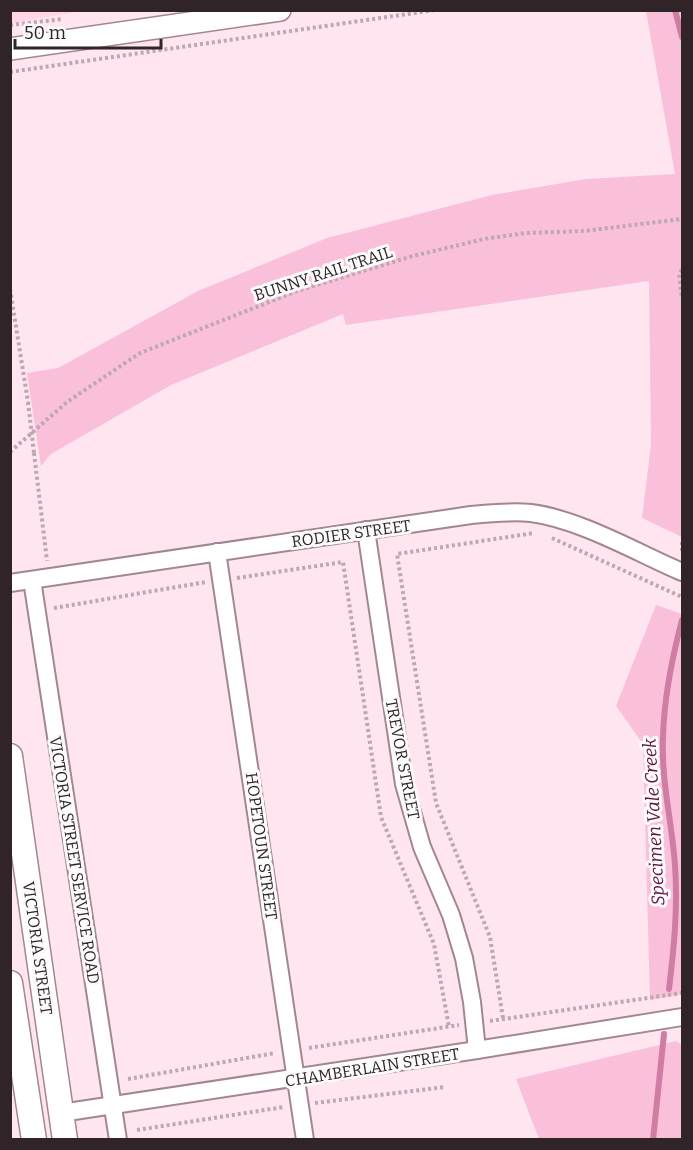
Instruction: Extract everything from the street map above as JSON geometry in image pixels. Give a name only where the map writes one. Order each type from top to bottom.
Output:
[{"type":"main road","name":"VICTORIA STREET","points":[[10,756],[65,1140]]},
{"type":"main road","name":"VICTORIA STREET","points":[[10,983],[34,1140]]},
{"type":"street","points":[[10,49],[280,10]]},
{"type":"street","points":[[10,39],[76,40]]},
{"type":"street","name":"RODIER STREET","points":[[10,583],[488,513],[533,513],[581,527],[682,572]]},
{"type":"street","name":"TREVOR STREET","points":[[366,530],[404,784],[422,848],[443,894],[461,946],[469,983],[477,1050]]},
{"type":"street","name":"HOPETOUN STREET","points":[[217,552],[305,1140]]},
{"type":"street","name":"VICTORIA STREET SERVICE ROAD","points":[[32,580],[118,1140]]},
{"type":"street","name":"CHAMBERLAIN STREET","points":[[61,1113],[682,1017]]},
{"type":"path","points":[[10,72],[435,10]]},
{"type":"path","points":[[10,25],[68,18]]},
{"type":"path","name":"BUNNY RAIL TRAIL","points":[[10,452],[74,397],[140,353],[297,291],[413,256],[484,239],[526,233],[584,231],[682,219]]},
{"type":"path","points":[[682,270],[679,273],[682,299]]},
{"type":"path","points":[[10,289],[28,402],[53,608],[343,562]]},
{"type":"path","points":[[503,1018],[490,937],[436,803],[397,554],[540,532]]},
{"type":"path","points":[[550,537],[682,597]]},
{"type":"path","points":[[682,542],[680,550],[682,551]]},
{"type":"path","points":[[128,1079],[503,1018],[682,993]]},
{"type":"path","points":[[137,1130],[300,1105],[445,1087]]},
{"type":"shaded area","points":[[11,10],[83,10],[83,11],[11,23]]},
{"type":"shaded area","points":[[646,11],[682,11],[682,537],[642,518],[651,444],[649,281],[346,325],[343,314],[171,385],[51,454],[41,466],[27,373],[58,368],[198,291],[327,238],[492,195],[586,179],[675,174]]},
{"type":"shaded area","points":[[656,605],[682,614],[682,994],[650,1000],[643,744],[616,706]]},
{"type":"shaded area","points":[[676,1041],[682,1045],[682,1139],[539,1139],[516,1079]]},
{"type":"waterway","name":"Specimen Vale Creek","points":[[675,10],[682,37]]},
{"type":"waterway","name":"Specimen Vale Creek","points":[[669,989],[675,927],[676,881],[665,785],[663,737],[669,678],[682,620]]},
{"type":"waterway","name":"Specimen Vale Creek","points":[[653,1140],[664,1034]]}]
